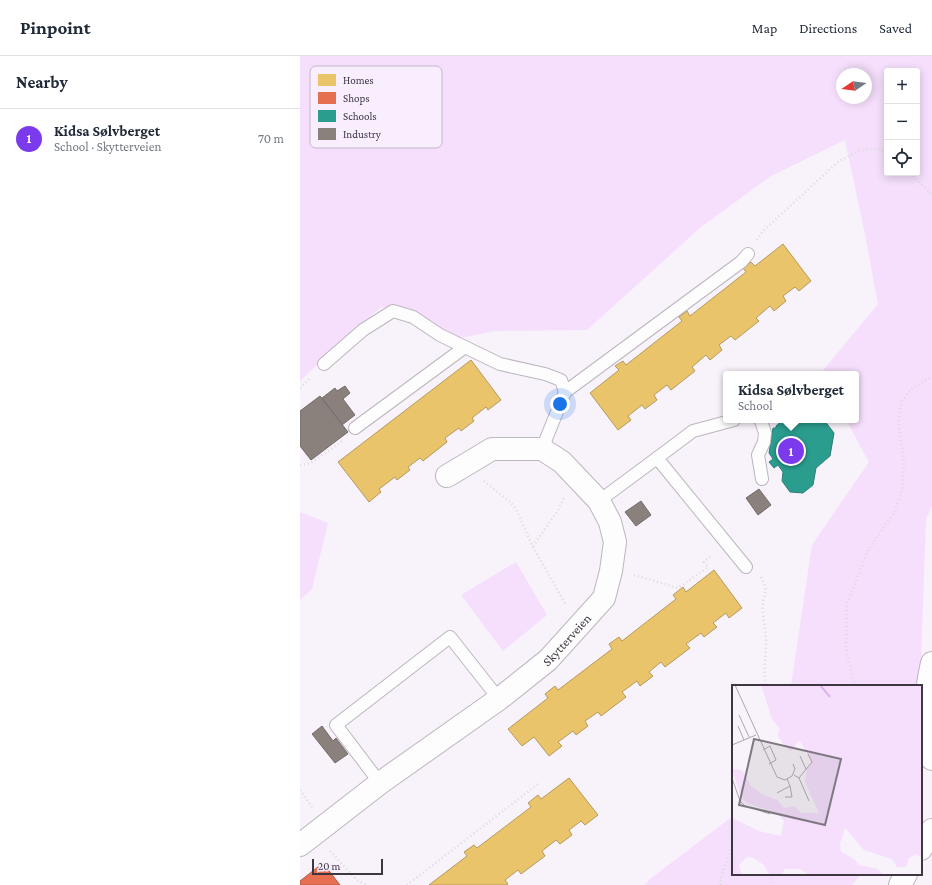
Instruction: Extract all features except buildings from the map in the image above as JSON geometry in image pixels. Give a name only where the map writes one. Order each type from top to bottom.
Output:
[{"type":"street","points":[[454,472],[492,449],[542,449]]},
{"type":"street","name":"Skytterveien","points":[[300,845],[380,783],[499,698],[548,660],[604,598],[611,571],[614,542],[610,522],[599,501],[562,462],[542,449]]},
{"type":"street","points":[[932,663],[925,712],[932,758]]},
{"type":"street","points":[[922,847],[932,830]]},
{"type":"street","points":[[900,885],[905,875]]},
{"type":"lane","points":[[542,449],[564,392],[741,262],[748,254]]},
{"type":"lane","points":[[324,364],[363,330],[393,311],[412,317],[440,335],[500,364],[545,374],[561,380],[564,392]]},
{"type":"lane","points":[[355,428],[464,347]]},
{"type":"lane","points":[[599,501],[693,432],[724,423]]},
{"type":"lane","points":[[762,423],[765,433],[764,442],[758,455],[762,480]]},
{"type":"lane","points":[[657,458],[746,567]]},
{"type":"lane","points":[[380,783],[336,725],[450,637],[499,698]]},
{"type":"path","points":[[748,254],[763,231],[838,162],[860,150],[875,149],[884,150]]},
{"type":"path","points":[[914,176],[932,195]]},
{"type":"path","points":[[855,685],[846,650],[847,604],[868,550],[895,511],[902,489],[904,462],[899,429],[899,413],[902,401],[912,388],[932,377]]},
{"type":"path","points":[[300,465],[311,463],[347,438]]},
{"type":"path","points":[[454,472],[485,482],[511,503],[518,514],[533,547],[578,626]]},
{"type":"path","points":[[533,547],[557,512],[574,475]]},
{"type":"path","points":[[633,575],[678,588],[708,567],[704,562],[725,542]]},
{"type":"path","points":[[760,575],[766,590],[762,610],[766,635],[764,670],[766,685]]},
{"type":"path","points":[[407,885],[538,784]]},
{"type":"path","points":[[721,885],[720,880],[732,846]]},
{"type":"path","points":[[328,848],[357,880],[366,885]]},
{"type":"shaded area","points":[[300,56],[932,56],[932,506],[926,519],[920,685],[791,685],[812,545],[869,462],[848,423],[859,423],[859,371],[823,371],[878,304],[845,140],[771,176],[701,227],[587,330],[495,331],[460,338],[422,321],[398,306],[380,308],[345,338],[300,381]]},
{"type":"shaded area","points":[[300,512],[328,523],[312,589],[300,600]]},
{"type":"shaded area","points":[[516,562],[547,615],[503,651],[461,595]]},
{"type":"shaded area","points":[[732,817],[732,875],[860,875],[852,885],[645,885],[650,879]]},
{"type":"place","name":"Kidsa Sølvberget","points":[[791,451]]}]
